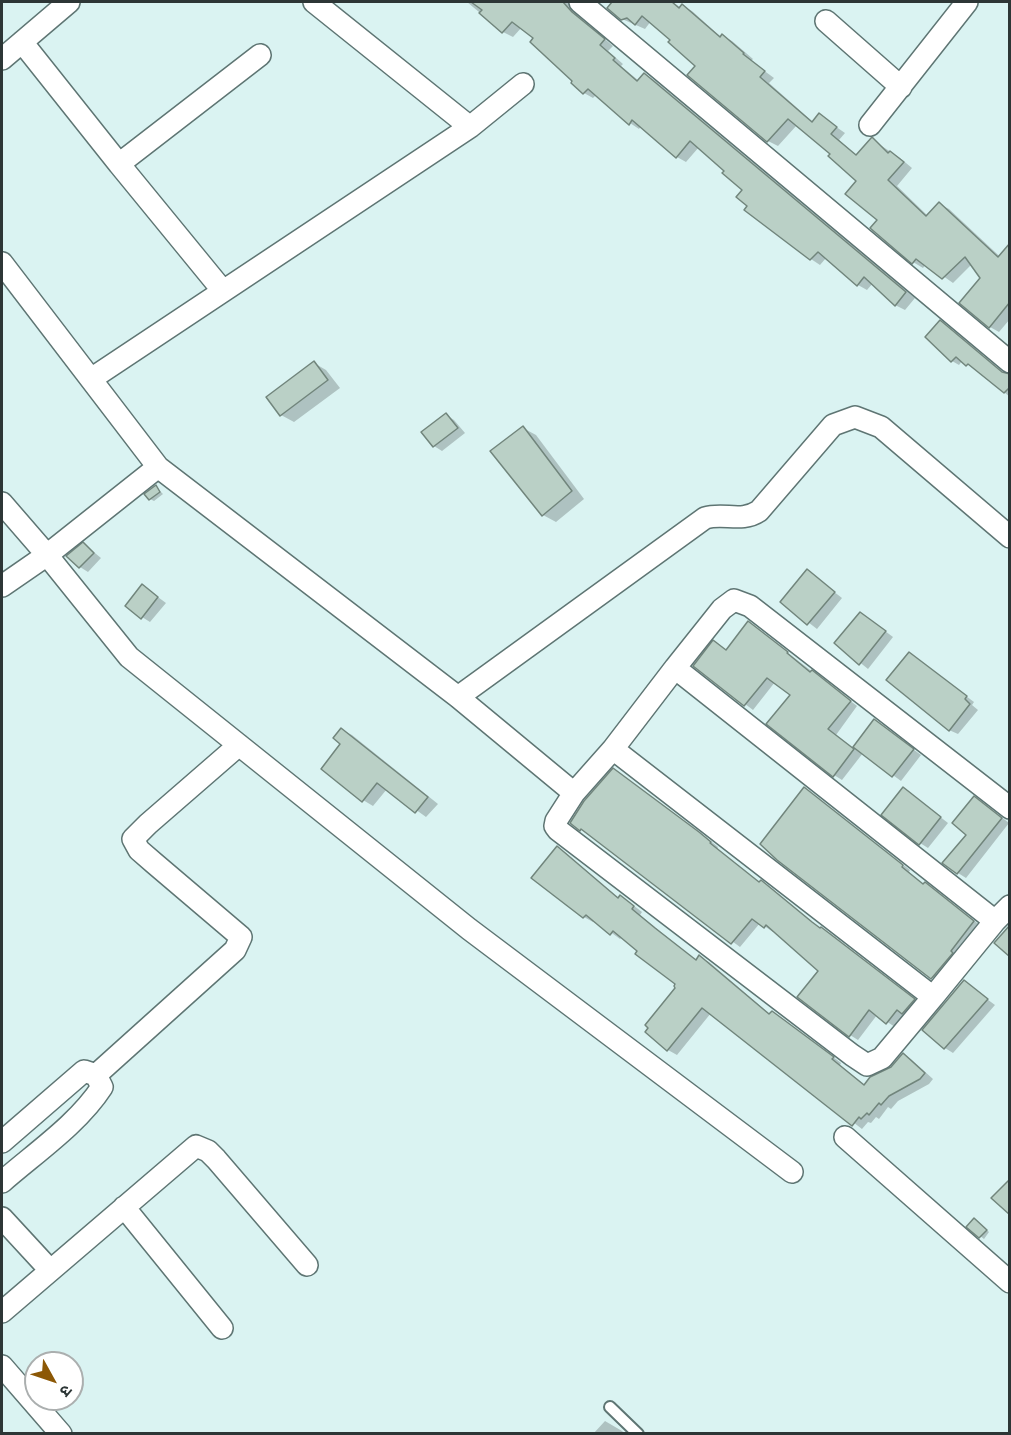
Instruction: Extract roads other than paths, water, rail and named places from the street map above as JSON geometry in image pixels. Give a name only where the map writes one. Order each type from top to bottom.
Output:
[{"type":"street","points":[[2,59],[69,2]]},
{"type":"street","points":[[314,2],[470,127]]},
{"type":"street","points":[[580,2],[1010,362]]},
{"type":"street","points":[[870,125],[963,3]]},
{"type":"street","points":[[826,21],[901,87]]},
{"type":"street","points":[[22,42],[223,291]]},
{"type":"street","points":[[119,164],[260,55]]},
{"type":"street","points":[[92,379],[470,127],[523,84]]},
{"type":"street","points":[[2,263],[158,466],[458,697],[574,793]]},
{"type":"street","points":[[458,697],[705,518],[714,515],[751,517],[759,511],[832,425],[855,417],[881,427],[1010,537]]},
{"type":"street","points":[[2,586],[47,555],[158,466]]},
{"type":"street","points":[[2,503],[129,657],[469,929],[792,1172]]},
{"type":"street","points":[[675,668],[1002,913],[882,1058],[867,1065],[558,830],[555,826],[556,821],[574,793],[614,749],[675,668],[722,609],[734,600],[750,606],[1007,801]]},
{"type":"street","points":[[96,1076],[236,950],[241,937],[139,850],[133,839],[239,745]]},
{"type":"street","points":[[614,749],[933,997]]},
{"type":"street","points":[[2,1142],[84,1071],[96,1076],[102,1087],[94,1099],[78,1116],[2,1182]]},
{"type":"street","points":[[845,1137],[1010,1282]]},
{"type":"street","points":[[2,1312],[196,1146],[208,1151],[216,1159],[307,1265]]},
{"type":"street","points":[[124,1208],[222,1328]]},
{"type":"street","points":[[2,1218],[50,1270]]},
{"type":"street","points":[[2,1366],[61,1434]]},
{"type":"lane","points":[[610,1407],[638,1434]]}]
